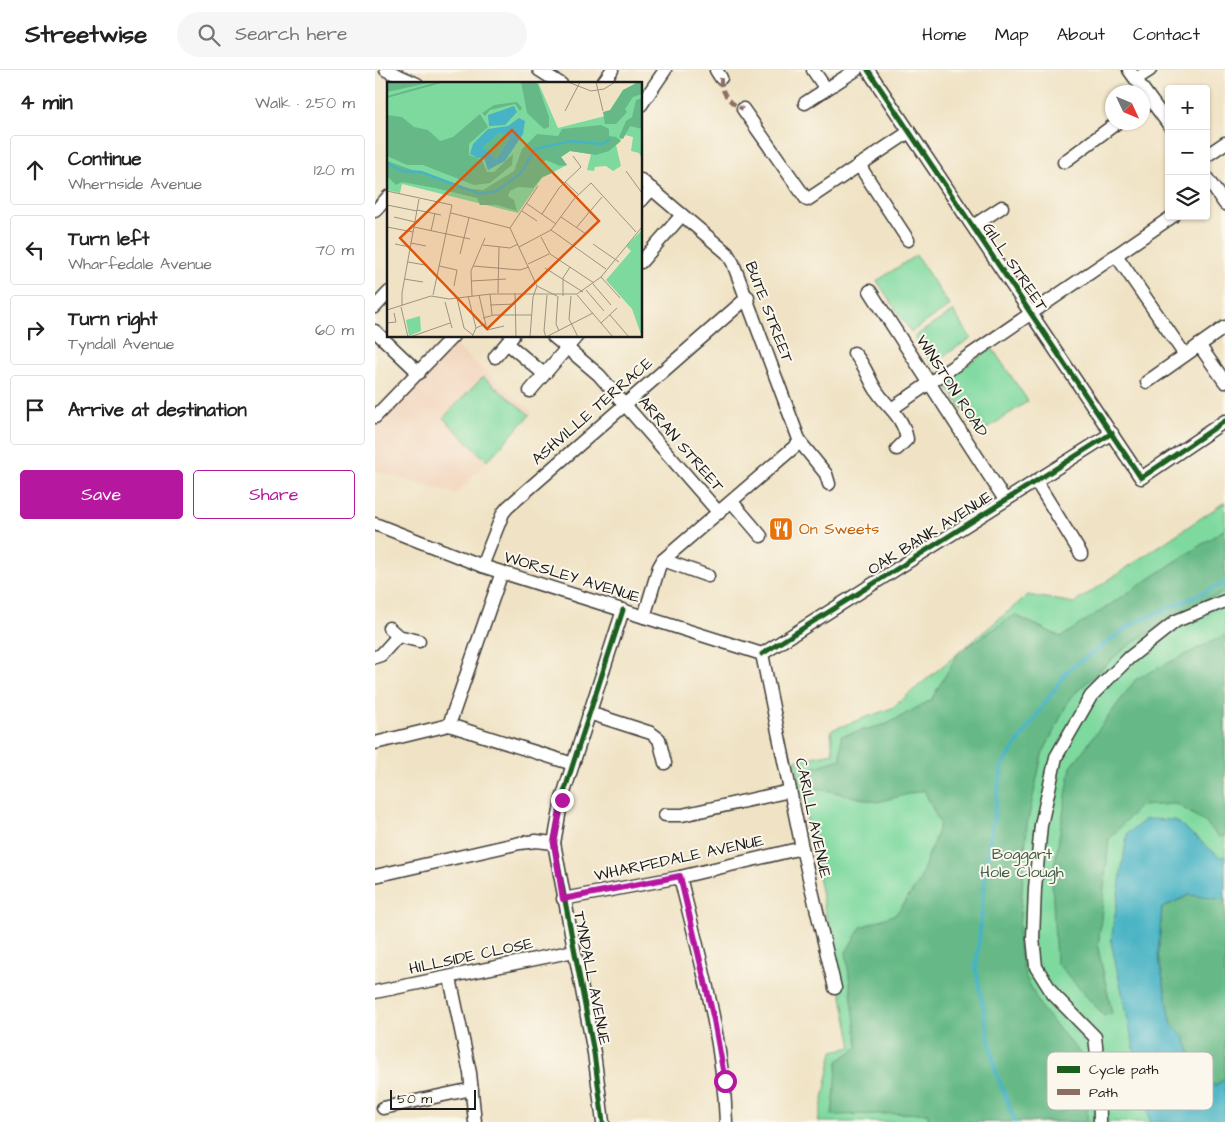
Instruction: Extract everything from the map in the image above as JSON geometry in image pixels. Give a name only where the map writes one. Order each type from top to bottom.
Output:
[{"type":"street","points":[[386,70],[413,78]]},
{"type":"street","points":[[539,70],[558,82]]},
{"type":"street","points":[[603,82],[612,70]]},
{"type":"street","points":[[643,102],[665,70]]},
{"type":"street","points":[[813,70],[826,89]]},
{"type":"street","points":[[805,103],[856,70]]},
{"type":"street","name":"GILL STREET","points":[[868,70],[1141,478],[1225,421]]},
{"type":"street","points":[[1132,75],[1150,70]]},
{"type":"street","points":[[1150,106],[1165,121]]},
{"type":"street","points":[[743,109],[807,200],[909,132]]},
{"type":"street","points":[[1064,162],[1107,130]]},
{"type":"street","points":[[1210,153],[1225,144]]},
{"type":"street","points":[[859,165],[908,240]]},
{"type":"street","name":"BUTE STREET","points":[[643,182],[727,253],[747,297],[801,442],[826,474],[829,484]]},
{"type":"street","points":[[643,199],[652,189]]},
{"type":"street","points":[[1210,191],[1225,204]]},
{"type":"street","points":[[375,211],[387,198]]},
{"type":"street","points":[[973,226],[1002,207]]},
{"type":"street","points":[[643,260],[682,215]]},
{"type":"street","points":[[893,408],[1167,220]]},
{"type":"street","points":[[1117,255],[1185,355]]},
{"type":"street","name":"WINSTON ROAD","points":[[870,291],[931,382],[1005,500]]},
{"type":"street","points":[[375,307],[387,294]]},
{"type":"street","name":"ASHVILLE TERRACE","points":[[482,566],[503,513],[508,507],[747,297]]},
{"type":"street","points":[[1147,382],[1225,327]]},
{"type":"street","points":[[375,331],[419,372]]},
{"type":"street","points":[[375,417],[451,338]]},
{"type":"street","name":"ARRAN STREET","points":[[555,338],[599,375],[719,513]]},
{"type":"street","points":[[530,390],[575,338]]},
{"type":"street","points":[[495,357],[510,339],[544,374]]},
{"type":"street","points":[[1199,345],[1225,382]]},
{"type":"street","points":[[854,353],[865,366],[877,392],[893,408],[905,428],[907,439],[897,450]]},
{"type":"street","name":"OAK BANK AVENUE","points":[[762,654],[1112,433]]},
{"type":"street","points":[[645,617],[659,567],[663,560],[801,442]]},
{"type":"street","points":[[1037,481],[1081,554]]},
{"type":"street","points":[[732,502],[761,536]]},
{"type":"street","name":"WORSLEY AVENUE","points":[[375,524],[482,566],[762,654]]},
{"type":"street","points":[[663,560],[708,576]]},
{"type":"street","points":[[449,725],[502,572]]},
{"type":"street","points":[[1097,1052],[1095,1037],[1053,994],[1036,967],[1033,938],[1035,888],[1041,825],[1056,757],[1091,696],[1129,658],[1177,621],[1225,601]]},
{"type":"street","name":"TYNDALL AVENUE","points":[[603,1122],[594,1052],[563,899],[554,843],[562,800],[623,610]]},
{"type":"street","points":[[375,656],[381,655],[393,632],[419,641]]},
{"type":"street","name":"CARILL AVENUE","points":[[762,654],[802,848],[835,988]]},
{"type":"street","points":[[589,713],[651,733],[659,739],[662,745],[665,763]]},
{"type":"street","points":[[375,742],[449,725],[573,764]]},
{"type":"street","points":[[665,815],[682,816],[790,791]]},
{"type":"street","points":[[375,876],[520,843],[536,841],[554,843]]},
{"type":"street","name":"WHARFEDALE AVENUE","points":[[563,899],[680,876],[802,848]]},
{"type":"street","points":[[680,876],[714,1020],[725,1081],[726,1122]]},
{"type":"street","name":"HILLSIDE CLOSE","points":[[375,992],[574,951]]},
{"type":"street","points":[[450,978],[472,1089],[475,1122]]},
{"type":"street","points":[[383,1108],[472,1089]]},
{"type":"shaded area","points":[[453,344],[533,412],[456,494],[375,471],[375,421]]},
{"type":"green space","points":[[916,255],[950,306],[911,332],[877,281]]},
{"type":"green space","points":[[953,311],[971,338],[932,364],[914,337]]},
{"type":"green space","points":[[992,348],[1028,401],[979,434],[943,381]]},
{"type":"green space","points":[[483,377],[530,415],[487,461],[443,418]]},
{"type":"green space","name":"Boggart Hole Clough","points":[[1225,502],[1225,1122],[818,1122],[833,1051],[852,1047],[795,760],[833,753],[831,730],[892,708],[1028,595],[1074,603]]},
{"type":"green space","points":[[1225,529],[1225,592],[1176,614],[1121,651],[1070,698],[1042,755],[1027,825],[1018,942],[1025,975],[1041,1008],[1079,1052],[1047,1052],[1047,1110],[1087,1110],[1087,1122],[928,1122],[928,1113],[832,1115],[838,1061],[858,1047],[846,952],[861,927],[896,914],[919,882],[940,824],[924,790],[877,802],[812,787],[811,768],[841,759],[841,736],[887,724],[931,700],[959,652],[1015,615],[1061,637]]},
{"type":"green space","points":[[1225,635],[1225,836],[1219,837],[1206,823],[1177,804],[1140,806],[1109,839],[1098,948],[1112,1013],[1104,1016],[1056,962],[1052,879],[1071,767],[1136,679]]},
{"type":"green space","points":[[1189,895],[1225,900],[1225,1079],[1215,1086],[1213,1085],[1213,1052],[1190,1052],[1184,1036],[1172,1025],[1158,955],[1162,908]]},
{"type":"water","points":[[1146,819],[1175,820],[1220,857],[1225,856],[1225,900],[1189,895],[1162,908],[1158,955],[1172,1025],[1184,1036],[1190,1052],[1135,1052],[1111,942],[1127,834]]},
{"type":"water","points":[[1225,1079],[1225,1122],[1150,1122],[1147,1110],[1213,1110],[1213,1085],[1215,1086]]},
{"type":"waterway","points":[[1015,1122],[995,1069],[976,969],[988,851],[1002,766],[1067,671],[1134,623],[1225,583]]},
{"type":"marked path","points":[[721,78],[724,93],[734,104],[743,109]]},
{"type":"cycle path","points":[[868,70],[1141,478],[1225,421]]},
{"type":"cycle path","points":[[762,654],[1112,433]]},
{"type":"cycle path","points":[[603,1122],[594,1053],[554,843],[562,799],[623,610]]},
{"type":"place","name":"On Sweets","points":[[781,529]]},
{"type":"route","points":[[562,800],[554,843],[563,899],[680,876],[714,1020],[725,1081]]}]
